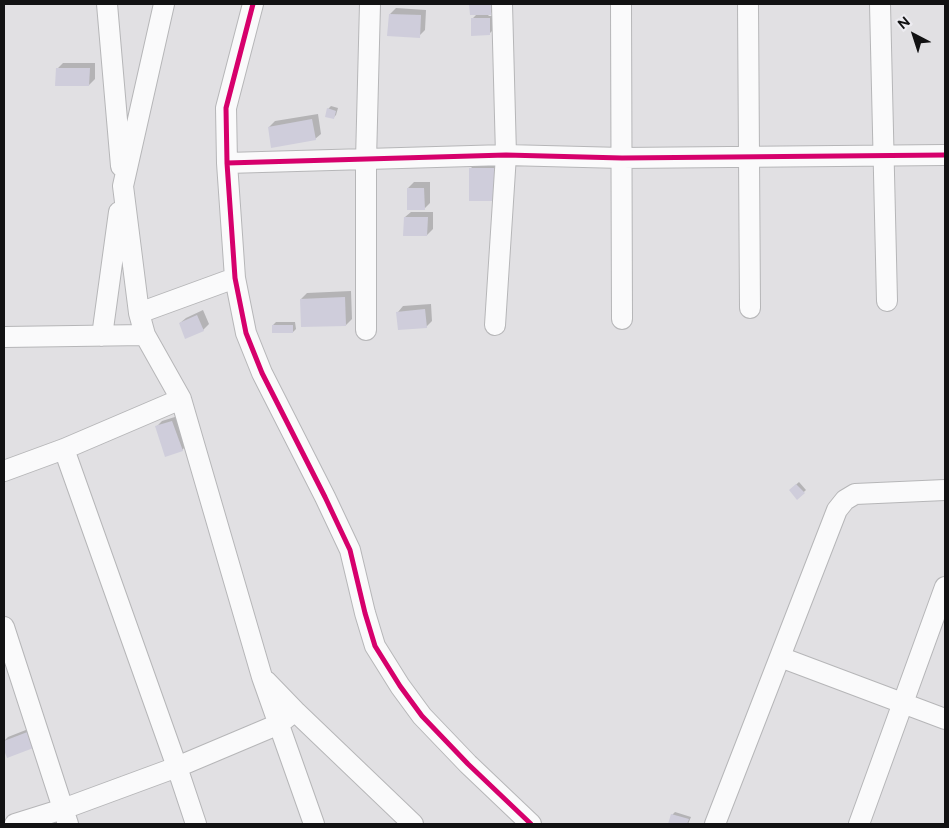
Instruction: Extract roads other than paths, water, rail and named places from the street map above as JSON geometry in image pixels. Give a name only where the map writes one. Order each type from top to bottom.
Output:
[{"type":"street","points":[[107,4],[123,186],[139,314],[145,335],[181,399],[262,677],[314,824]]},
{"type":"street","points":[[102,336],[123,186],[164,4]]},
{"type":"street","points":[[253,4],[226,108],[227,163],[234,278],[246,333],[262,373],[350,550],[375,646],[400,686],[422,716],[468,764],[531,824]]},
{"type":"street","points":[[366,330],[366,160],[370,4]]},
{"type":"street","points":[[495,325],[506,156],[502,4]]},
{"type":"street","points":[[622,4],[622,319]]},
{"type":"street","points":[[748,4],[750,308]]},
{"type":"street","points":[[880,4],[887,301]]},
{"type":"street","points":[[227,163],[506,156],[749,158],[945,155]]},
{"type":"street","points":[[139,314],[234,278]]},
{"type":"street","points":[[4,337],[145,335]]},
{"type":"street","points":[[4,471],[64,449],[181,399]]},
{"type":"street","points":[[64,449],[196,824]]},
{"type":"street","points":[[715,824],[838,510],[845,500],[855,494],[945,490]]},
{"type":"street","points":[[858,824],[945,586]]},
{"type":"street","points":[[4,627],[65,817]]},
{"type":"street","points":[[780,657],[945,719]]},
{"type":"street","points":[[262,677],[413,824]]},
{"type":"street","points":[[15,824],[65,817],[279,724],[296,711]]}]
